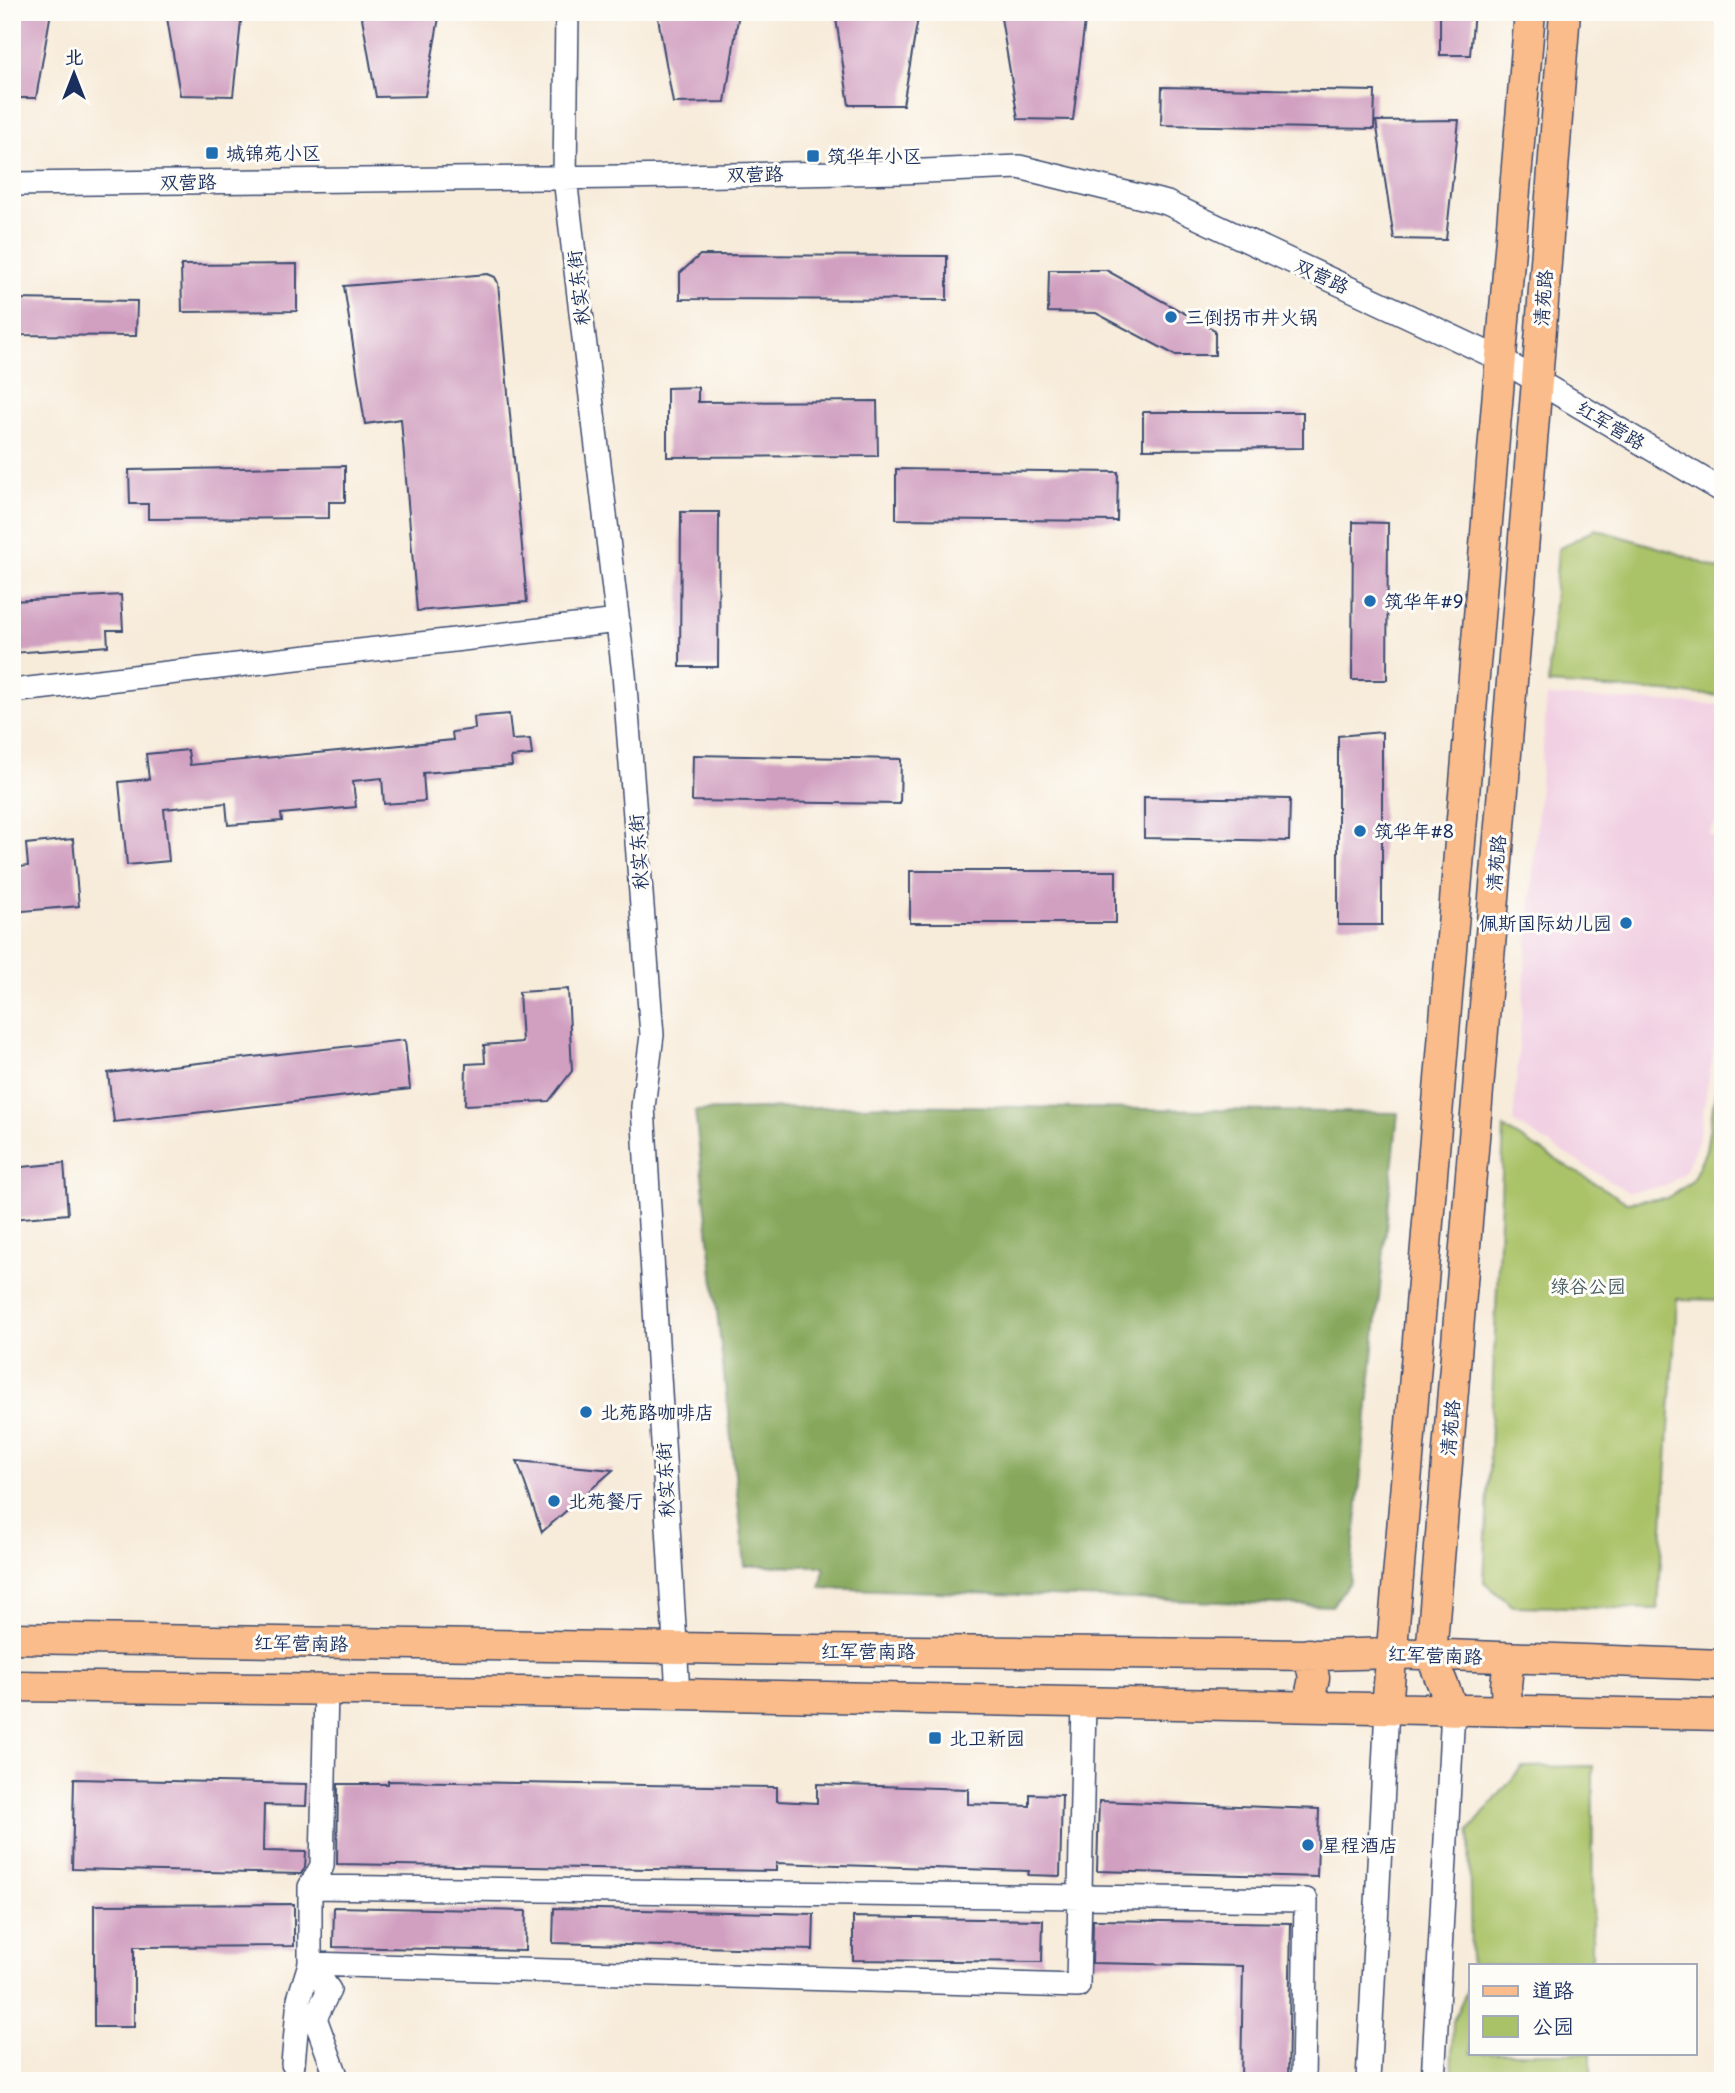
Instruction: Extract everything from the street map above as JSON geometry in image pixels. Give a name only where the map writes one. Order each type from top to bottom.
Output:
[{"type":"main road","name":"清苑路","points":[[1387,1708],[1530,12]]},
{"type":"main road","name":"清苑路","points":[[1454,1710],[1431,1655],[1565,12]]},
{"type":"main road","name":"红军营南路","points":[[12,1638],[760,1649],[1392,1653],[1723,1665]]},
{"type":"main road","points":[[759,1695],[755,1675],[760,1649]]},
{"type":"main road","points":[[1308,1706],[1314,1678],[1309,1654]]},
{"type":"main road","points":[[1507,1711],[1509,1658]]},
{"type":"main road","points":[[12,1686],[678,1693],[1723,1714]]},
{"type":"street","name":"秋实东街","points":[[567,12],[565,178],[624,674],[652,1035],[643,1107],[678,1693]]},
{"type":"street","name":"双营路","points":[[12,184],[565,178],[1019,167],[1167,203],[1500,359]]},
{"type":"street","name":"红军营路","points":[[1500,359],[1723,491]]},
{"type":"street","points":[[12,691],[618,621]]},
{"type":"street","points":[[293,2064],[299,1999],[310,1964],[310,1887],[322,1866],[326,1690]]},
{"type":"street","points":[[310,1964],[1078,1986],[1084,1702]]},
{"type":"street","points":[[1368,2081],[1387,1708]]},
{"type":"street","points":[[1433,2081],[1454,1710]]},
{"type":"street","points":[[310,1887],[1306,1900],[1303,2081]]},
{"type":"street","points":[[310,1964],[329,1990],[315,2018],[338,2081]]},
{"type":"shaded area","name":"佩斯国际幼儿园","points":[[1547,696],[1723,705],[1723,813],[1709,833],[1723,848],[1722,1002],[1698,1142],[1685,1172],[1666,1186],[1628,1192],[1513,1122]]},
{"type":"green space","points":[[1595,529],[1674,552],[1723,571],[1723,696],[1548,684],[1558,549]]},
{"type":"green space","name":"绿谷公园","points":[[1723,1047],[1723,1300],[1677,1299],[1658,1609],[1513,1606],[1484,1583],[1504,1128],[1626,1202],[1667,1198],[1692,1181],[1706,1150]]},
{"type":"green space","points":[[892,1105],[1398,1113],[1350,1581],[1332,1606],[821,1588],[824,1566],[745,1566],[695,1111]]},
{"type":"green space","points":[[1593,1766],[1592,1964],[1471,1964],[1469,1831],[1522,1767]]},
{"type":"green space","points":[[1469,1985],[1469,2054],[1591,2054],[1591,2081],[1451,2081],[1453,2021]]},
{"type":"building","points":[[12,12],[51,12],[36,98],[12,98]]},
{"type":"building","points":[[166,12],[242,12],[233,96],[180,95]]},
{"type":"building","points":[[361,12],[440,12],[425,96],[376,97]]},
{"type":"building","points":[[657,12],[739,12],[725,102],[673,103]]},
{"type":"building","points":[[835,12],[919,12],[903,105],[849,105]]},
{"type":"building","points":[[1000,12],[1086,12],[1073,120],[1018,119]]},
{"type":"building","points":[[1440,12],[1474,12],[1470,55],[1440,55]]},
{"type":"building","points":[[1162,87],[1375,91],[1374,129],[1161,125]]},
{"type":"building","points":[[1459,120],[1446,240],[1394,239],[1376,121]]},
{"type":"building","points":[[700,255],[947,256],[947,300],[680,299],[680,273]]},
{"type":"building","points":[[297,264],[297,311],[182,312],[181,265]]},
{"type":"building","points":[[1049,270],[1106,270],[1215,330],[1215,355],[1175,355],[1096,313],[1048,312]]},
{"type":"building","points":[[488,274],[495,277],[498,283],[527,602],[417,611],[401,419],[365,424],[344,286]]},
{"type":"building","points":[[12,299],[137,301],[136,336],[12,335]]},
{"type":"building","points":[[698,387],[698,402],[877,401],[878,456],[667,457],[667,388]]},
{"type":"building","points":[[1143,412],[1303,412],[1303,448],[1143,449]]},
{"type":"building","points":[[345,466],[345,502],[329,502],[329,518],[148,519],[148,504],[130,504],[129,470]]},
{"type":"building","points":[[896,469],[1118,472],[1117,521],[896,519]]},
{"type":"building","points":[[681,512],[719,512],[718,667],[680,667]]},
{"type":"building","name":"筑华年#9","points":[[1353,522],[1388,523],[1387,680],[1352,680]]},
{"type":"building","points":[[121,595],[123,630],[107,630],[108,646],[12,653],[12,601]]},
{"type":"building","points":[[509,714],[512,740],[530,739],[532,755],[511,757],[512,766],[423,773],[425,801],[384,804],[382,778],[353,781],[356,807],[281,814],[282,821],[228,825],[226,803],[164,809],[169,861],[127,865],[119,782],[149,779],[146,754],[188,750],[190,765],[453,740],[452,732],[475,729],[474,717]]},
{"type":"building","name":"筑华年#8","points":[[1382,732],[1382,925],[1338,925],[1338,736]]},
{"type":"building","points":[[693,755],[901,759],[900,804],[692,801]]},
{"type":"building","points":[[1144,797],[1290,799],[1289,841],[1144,838]]},
{"type":"building","points":[[73,839],[79,906],[12,912],[12,868],[28,866],[26,844]]},
{"type":"building","points":[[910,871],[1116,871],[1116,923],[910,923]]},
{"type":"building","points":[[568,989],[572,1071],[549,1101],[465,1105],[466,1064],[485,1063],[484,1045],[522,1042],[519,992]]},
{"type":"building","points":[[405,1040],[410,1089],[114,1122],[108,1073]]},
{"type":"building","points":[[64,1163],[68,1214],[12,1219],[12,1168]]},
{"type":"building","name":"北苑餐厅","points":[[517,1461],[613,1470],[542,1532]]},
{"type":"building","points":[[74,1779],[307,1784],[306,1806],[264,1805],[263,1851],[306,1852],[305,1867],[301,1874],[72,1869]]},
{"type":"building","points":[[388,1781],[777,1787],[777,1801],[817,1803],[817,1784],[968,1789],[968,1804],[1030,1806],[1030,1794],[1062,1795],[1060,1876],[1028,1875],[1029,1871],[776,1863],[776,1871],[337,1864],[338,1784],[388,1784]]},
{"type":"building","points":[[1099,1801],[1319,1809],[1317,1877],[1097,1871]]},
{"type":"building","points":[[294,1904],[294,1946],[134,1947],[134,2027],[94,2027],[94,1905]]},
{"type":"building","points":[[334,1907],[526,1911],[525,1951],[333,1947]]},
{"type":"building","points":[[554,1908],[814,1914],[813,1950],[553,1943]]},
{"type":"building","points":[[853,1917],[1043,1920],[1042,1962],[853,1960]]},
{"type":"building","points":[[1093,1920],[1291,1923],[1288,2081],[1241,2081],[1243,1966],[1092,1963]]},
{"type":"place","name":"城锦苑小区","points":[[212,153]]},
{"type":"place","name":"筑华年小区","points":[[813,156]]},
{"type":"place","name":"三倒拐市井火锅","points":[[1171,317]]},
{"type":"place","name":"筑华年#9","points":[[1370,601]]},
{"type":"place","name":"筑华年#8","points":[[1360,831]]},
{"type":"place","name":"佩斯国际幼儿园","points":[[1626,923]]},
{"type":"place","name":"北苑路咖啡店","points":[[586,1412]]},
{"type":"place","name":"北苑餐厅","points":[[554,1501]]},
{"type":"place","name":"北卫新园","points":[[935,1738]]},
{"type":"place","name":"星程酒店","points":[[1308,1845]]}]
